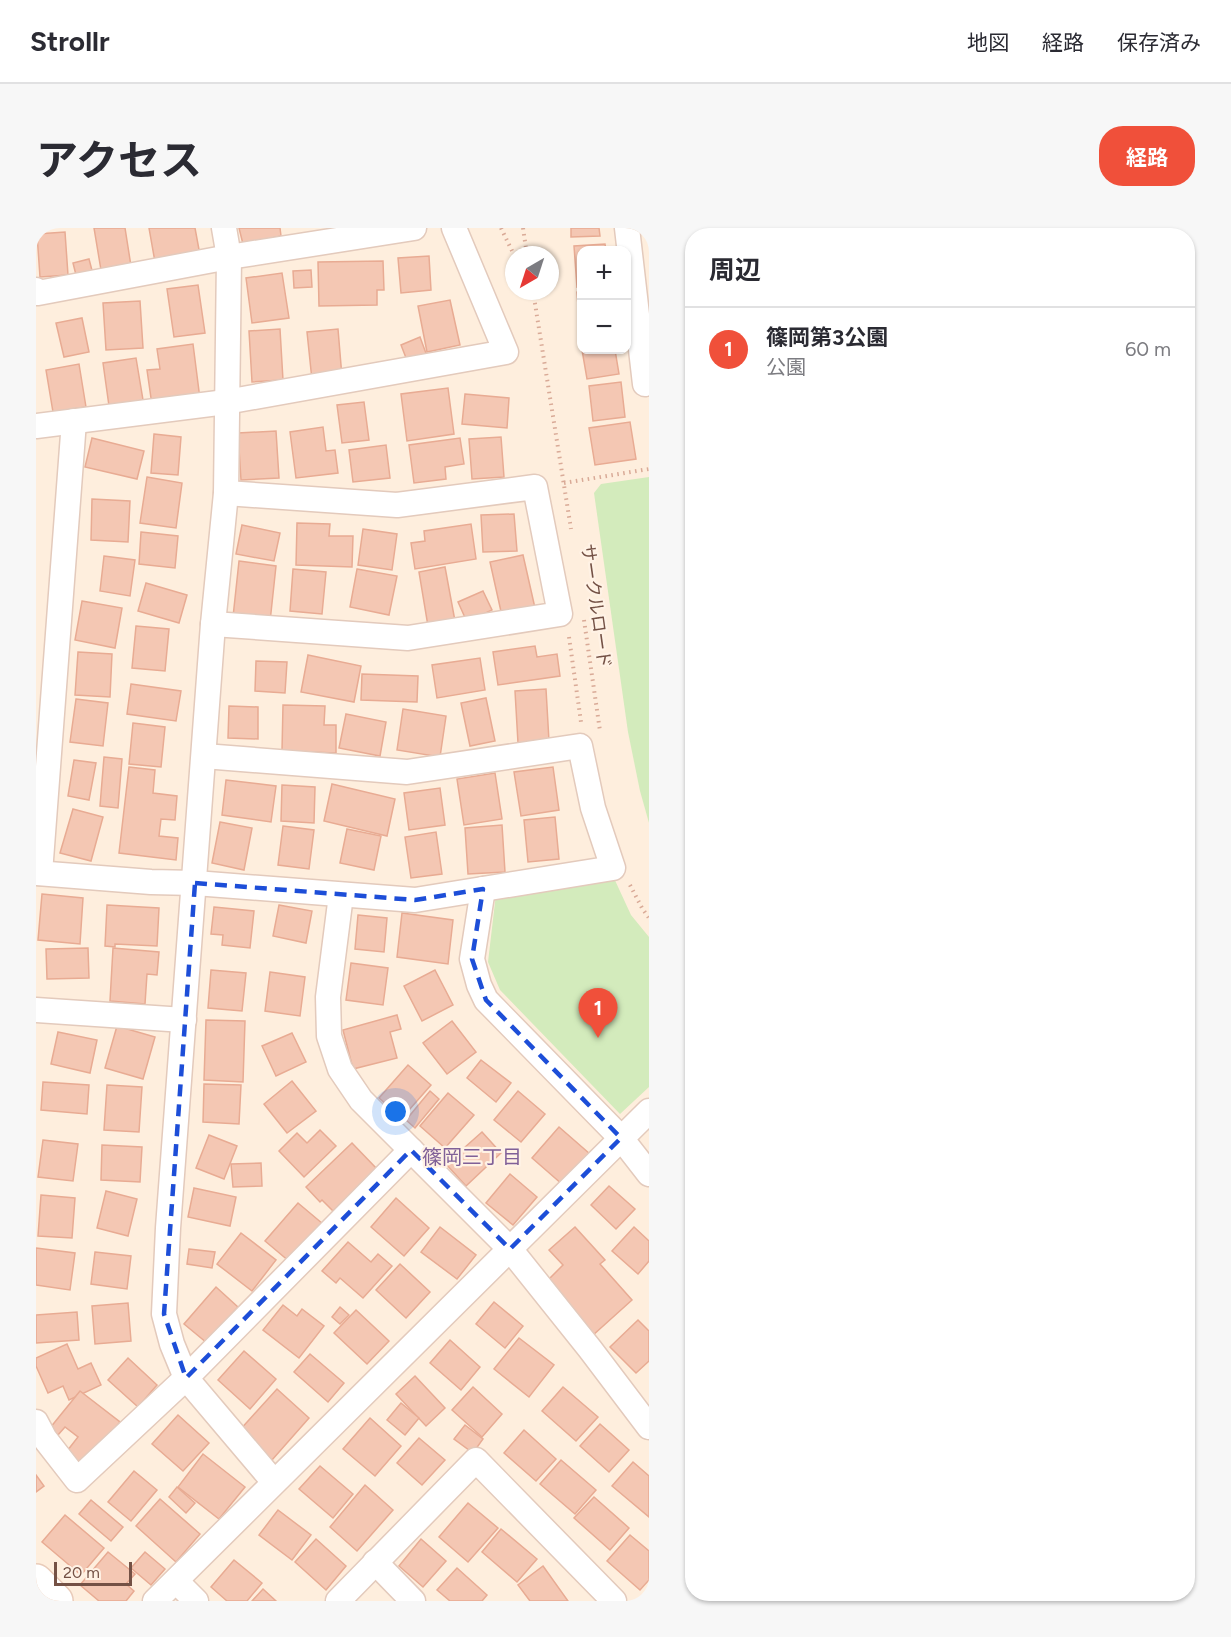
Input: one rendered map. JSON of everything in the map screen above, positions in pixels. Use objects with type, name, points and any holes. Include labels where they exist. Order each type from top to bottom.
[{"type":"street","points":[[224,228],[229,257],[226,492],[213,624],[168,1228],[164,1314],[172,1344],[186,1378],[274,1482]]},
{"type":"street","points":[[36,290],[38,293],[229,257],[414,228]]},
{"type":"street","points":[[36,426],[226,402],[506,352],[454,228]]},
{"type":"street","points":[[627,228],[645,384],[649,383]]},
{"type":"street","points":[[74,421],[38,873],[415,900],[613,868],[593,808],[591,744],[407,772],[204,756]]},
{"type":"street","points":[[213,624],[408,638],[571,613],[535,487],[397,505],[226,492]]},
{"type":"street","points":[[483,889],[472,959],[478,985],[486,1000],[621,1138],[649,1174]]},
{"type":"street","points":[[341,895],[328,996],[329,1036],[340,1069],[361,1100],[510,1249],[649,1427]]},
{"type":"street","points":[[36,1010],[184,1020]]},
{"type":"street","points":[[155,1601],[649,1111]]},
{"type":"street","points":[[36,1422],[45,1439],[77,1480],[186,1378],[411,1150]]},
{"type":"street","points":[[338,1601],[477,1460],[614,1601]]},
{"type":"street","points":[[375,1562],[413,1601]]},
{"type":"street","points":[[36,1581],[56,1601]]},
{"type":"street","points":[[176,1581],[196,1601]]},
{"type":"path","points":[[501,228],[510,246]]},
{"type":"path","points":[[523,228],[526,246]]},
{"type":"path","name":"サークルロード","points":[[534,300],[571,531]]},
{"type":"path","points":[[564,483],[649,469]]},
{"type":"path","points":[[571,613],[566,622],[582,732],[591,744]]},
{"type":"path","name":"サークルロード","points":[[571,613],[591,744]]},
{"type":"path","points":[[629,882],[649,918]]},
{"type":"highlighted area","points":[[195,883],[415,900],[483,889],[472,959],[486,1000],[621,1138],[510,1249],[411,1150],[186,1378],[164,1314]]},
{"type":"green space","points":[[649,477],[649,823],[628,732],[594,493],[601,484]]},
{"type":"green space","points":[[613,876],[631,915],[649,937],[649,1087],[620,1114],[500,990],[488,962],[496,894]]},
{"type":"building","points":[[94,228],[125,228],[131,266],[101,270]]},
{"type":"building","points":[[149,228],[195,228],[200,255],[155,262]]},
{"type":"building","points":[[239,228],[280,228],[281,236],[243,244]]},
{"type":"building","points":[[571,228],[599,228],[600,236],[571,237]]},
{"type":"building","points":[[65,232],[68,275],[40,277],[37,234]]},
{"type":"building","points":[[605,244],[605,246],[577,246],[577,287],[574,246]]},
{"type":"building","points":[[429,256],[431,290],[401,293],[398,258]]},
{"type":"building","points":[[89,259],[94,278],[78,283],[73,263]]},
{"type":"building","points":[[383,261],[384,290],[377,290],[377,305],[319,306],[318,262]]},
{"type":"building","points":[[311,270],[312,287],[294,288],[293,271]]},
{"type":"building","points":[[282,273],[289,318],[252,323],[246,278]]},
{"type":"building","points":[[198,285],[205,333],[174,337],[167,289]]},
{"type":"building","points":[[450,300],[460,345],[427,352],[418,306]]},
{"type":"building","points":[[140,301],[143,348],[106,350],[103,303]]},
{"type":"building","points":[[82,318],[89,352],[64,357],[56,323]]},
{"type":"building","points":[[280,329],[283,380],[252,382],[249,331]]},
{"type":"building","points":[[338,329],[342,377],[312,380],[307,332]]},
{"type":"building","points":[[420,337],[427,356],[408,363],[401,345]]},
{"type":"building","points":[[193,344],[200,399],[152,405],[147,370],[160,369],[157,349]]},
{"type":"building","points":[[583,354],[616,354],[619,374],[587,379]]},
{"type":"building","points":[[136,358],[143,400],[109,406],[103,363]]},
{"type":"building","points":[[79,364],[86,407],[53,412],[46,370]]},
{"type":"building","points":[[621,382],[625,417],[593,421],[589,386]]},
{"type":"building","points":[[448,388],[454,434],[407,441],[401,394]]},
{"type":"building","points":[[465,394],[509,398],[507,428],[462,424]]},
{"type":"building","points":[[364,402],[369,440],[342,443],[337,405]]},
{"type":"building","points":[[630,422],[636,459],[595,465],[589,428]]},
{"type":"building","points":[[323,427],[326,451],[335,450],[338,473],[296,478],[290,432]]},
{"type":"building","points":[[276,431],[279,478],[241,480],[238,433]]},
{"type":"building","points":[[154,434],[181,437],[178,475],[151,473]]},
{"type":"building","points":[[501,437],[504,477],[472,479],[469,439]]},
{"type":"building","points":[[92,438],[144,451],[137,479],[85,467]]},
{"type":"building","points":[[460,438],[464,464],[445,467],[446,479],[414,483],[409,445]]},
{"type":"building","points":[[386,445],[390,478],[353,482],[349,450]]},
{"type":"building","points":[[147,477],[182,483],[176,528],[140,523]]},
{"type":"building","points":[[92,499],[130,501],[128,542],[91,540]]},
{"type":"building","points":[[514,514],[517,551],[483,552],[481,515]]},
{"type":"building","points":[[297,523],[330,524],[329,536],[353,536],[352,567],[296,565]]},
{"type":"building","points":[[471,524],[476,559],[415,569],[411,543],[425,541],[424,531]]},
{"type":"building","points":[[242,525],[280,533],[274,561],[236,554]]},
{"type":"building","points":[[363,529],[397,534],[392,570],[358,565]]},
{"type":"building","points":[[141,532],[178,536],[175,568],[139,564]]},
{"type":"building","points":[[523,555],[535,608],[502,616],[490,562]]},
{"type":"building","points":[[104,556],[135,560],[130,596],[100,591]]},
{"type":"building","points":[[239,561],[276,566],[270,622],[233,617]]},
{"type":"building","points":[[445,567],[455,621],[428,626],[419,572]]},
{"type":"building","points":[[293,569],[326,572],[322,614],[290,611]]},
{"type":"building","points":[[357,569],[397,576],[389,615],[350,607]]},
{"type":"building","points":[[146,583],[187,595],[179,623],[138,611]]},
{"type":"building","points":[[483,591],[492,610],[467,622],[458,602]]},
{"type":"building","points":[[82,601],[122,608],[115,648],[75,640]]},
{"type":"building","points":[[136,626],[169,629],[165,671],[132,668]]},
{"type":"building","points":[[535,646],[537,657],[557,654],[560,676],[498,685],[493,652]]},
{"type":"building","points":[[78,652],[112,654],[110,697],[75,695]]},
{"type":"building","points":[[308,655],[361,666],[354,702],[301,692]]},
{"type":"building","points":[[480,658],[485,690],[437,698],[432,665]]},
{"type":"building","points":[[256,661],[287,662],[285,693],[255,691]]},
{"type":"building","points":[[362,674],[418,676],[417,702],[361,700]]},
{"type":"building","points":[[131,684],[181,691],[176,721],[127,714]]},
{"type":"building","points":[[546,689],[549,741],[518,743],[515,691]]},
{"type":"building","points":[[486,698],[495,741],[470,746],[461,703]]},
{"type":"building","points":[[76,699],[108,703],[103,746],[70,742]]},
{"type":"building","points":[[283,705],[325,706],[324,725],[336,725],[336,753],[282,751]]},
{"type":"building","points":[[229,706],[258,707],[258,739],[228,738]]},
{"type":"building","points":[[403,709],[446,716],[440,757],[397,750]]},
{"type":"building","points":[[346,714],[386,722],[380,756],[339,748]]},
{"type":"building","points":[[133,723],[165,727],[161,767],[129,764]]},
{"type":"building","points":[[104,757],[122,759],[118,808],[100,806]]},
{"type":"building","points":[[74,760],[96,763],[89,800],[68,796]]},
{"type":"building","points":[[129,767],[155,770],[153,793],[177,796],[175,820],[161,819],[159,836],[178,838],[176,860],[119,853]]},
{"type":"building","points":[[553,767],[559,810],[521,816],[514,772]]},
{"type":"building","points":[[495,773],[502,819],[464,825],[457,779]]},
{"type":"building","points":[[226,780],[276,786],[271,822],[222,815]]},
{"type":"building","points":[[332,784],[395,799],[387,836],[324,821]]},
{"type":"building","points":[[282,785],[315,787],[314,823],[281,821]]},
{"type":"building","points":[[440,788],[445,825],[409,830],[404,793]]},
{"type":"building","points":[[73,809],[103,817],[91,861],[60,853]]},
{"type":"building","points":[[555,817],[559,859],[528,862],[524,820]]},
{"type":"building","points":[[220,822],[252,828],[244,870],[212,863]]},
{"type":"building","points":[[502,825],[505,872],[468,874],[465,828]]},
{"type":"building","points":[[283,826],[314,830],[309,869],[278,865]]},
{"type":"building","points":[[347,829],[381,836],[374,870],[340,863]]},
{"type":"building","points":[[436,832],[442,874],[411,878],[405,837]]},
{"type":"building","points":[[42,894],[83,898],[80,944],[38,940]]},
{"type":"building","points":[[107,905],[159,908],[157,946],[115,944],[115,947],[105,946]]},
{"type":"building","points":[[279,905],[312,911],[306,943],[273,936]]},
{"type":"building","points":[[214,907],[254,911],[250,948],[222,945],[223,935],[211,934]]},
{"type":"building","points":[[402,913],[453,920],[448,964],[397,957]]},
{"type":"building","points":[[358,915],[387,918],[384,952],[355,949]]},
{"type":"building","points":[[88,948],[89,978],[47,979],[46,949]]},
{"type":"building","points":[[113,948],[159,952],[157,975],[147,974],[145,1004],[110,1001]]},
{"type":"building","points":[[351,963],[388,968],[383,1005],[346,1000]]},
{"type":"building","points":[[211,970],[246,973],[242,1011],[208,1008]]},
{"type":"building","points":[[435,970],[453,1005],[422,1021],[404,986]]},
{"type":"building","points":[[270,972],[305,977],[300,1016],[265,1011]]},
{"type":"building","points":[[397,1015],[401,1029],[390,1032],[397,1058],[353,1069],[343,1030]]},
{"type":"building","points":[[206,1020],[245,1021],[243,1082],[204,1080]]},
{"type":"building","points":[[452,1021],[476,1052],[447,1074],[423,1043]]},
{"type":"building","points":[[117,1026],[155,1037],[143,1079],[105,1068]]},
{"type":"building","points":[[58,1032],[97,1040],[90,1073],[51,1064]]},
{"type":"building","points":[[292,1033],[306,1062],[276,1076],[262,1046]]},
{"type":"building","points":[[481,1060],[511,1083],[496,1102],[467,1078]]},
{"type":"building","points":[[408,1065],[431,1085],[402,1118],[379,1098]]},
{"type":"building","points":[[292,1081],[316,1111],[287,1133],[264,1104]]},
{"type":"building","points":[[43,1082],[89,1085],[87,1114],[41,1110]]},
{"type":"building","points":[[204,1084],[241,1085],[239,1124],[203,1122]]},
{"type":"building","points":[[107,1085],[142,1087],[139,1132],[104,1130]]},
{"type":"building","points":[[430,1091],[439,1099],[415,1128],[406,1120]]},
{"type":"building","points":[[518,1091],[545,1114],[521,1142],[494,1120]]},
{"type":"building","points":[[448,1093],[474,1115],[445,1148],[420,1126]]},
{"type":"building","points":[[559,1127],[590,1154],[563,1185],[532,1158]]},
{"type":"building","points":[[320,1130],[336,1146],[304,1177],[279,1151],[297,1133],[307,1143]]},
{"type":"building","points":[[482,1132],[501,1153],[466,1186],[446,1164]]},
{"type":"building","points":[[209,1135],[237,1146],[224,1179],[196,1168]]},
{"type":"building","points":[[43,1140],[78,1144],[73,1181],[38,1177]]},
{"type":"building","points":[[352,1143],[377,1169],[333,1211],[322,1200],[320,1202],[306,1187]]},
{"type":"building","points":[[102,1145],[142,1147],[140,1182],[101,1180]]},
{"type":"building","points":[[261,1163],[262,1186],[233,1187],[231,1164]]},
{"type":"building","points":[[510,1174],[537,1197],[513,1225],[486,1203]]},
{"type":"building","points":[[609,1186],[635,1209],[616,1229],[591,1205]]},
{"type":"building","points":[[194,1188],[236,1197],[230,1226],[188,1217]]},
{"type":"building","points":[[106,1191],[137,1199],[128,1236],[97,1228]]},
{"type":"building","points":[[41,1195],[75,1198],[72,1238],[38,1236]]},
{"type":"building","points":[[396,1198],[429,1228],[404,1256],[371,1227]]},
{"type":"building","points":[[298,1203],[323,1224],[290,1262],[265,1241]]},
{"type":"building","points":[[440,1227],[476,1255],[457,1279],[421,1252]]},
{"type":"building","points":[[575,1227],[605,1260],[600,1264],[632,1300],[592,1336],[544,1284],[563,1265],[549,1250]]},
{"type":"building","points":[[634,1227],[649,1241],[649,1261],[638,1274],[612,1251]]},
{"type":"building","points":[[241,1233],[276,1260],[252,1291],[217,1264]]},
{"type":"building","points":[[348,1242],[371,1262],[378,1254],[392,1266],[363,1298],[340,1278],[336,1283],[322,1271]]},
{"type":"building","points":[[36,1248],[75,1253],[70,1290],[36,1285]]},
{"type":"building","points":[[189,1249],[215,1252],[212,1268],[187,1264]]},
{"type":"building","points":[[95,1252],[131,1256],[127,1289],[91,1284]]},
{"type":"building","points":[[400,1264],[430,1292],[406,1318],[376,1290]]},
{"type":"building","points":[[216,1287],[238,1307],[207,1343],[184,1324]]},
{"type":"building","points":[[494,1302],[523,1326],[505,1348],[476,1324]]},
{"type":"building","points":[[128,1303],[131,1341],[95,1344],[92,1306]]},
{"type":"building","points":[[283,1305],[297,1316],[302,1309],[324,1326],[299,1358],[263,1330]]},
{"type":"building","points":[[340,1307],[349,1315],[340,1324],[332,1317]]},
{"type":"building","points":[[356,1310],[389,1341],[367,1364],[334,1333]]},
{"type":"building","points":[[77,1312],[79,1340],[36,1343],[36,1315]]},
{"type":"building","points":[[638,1320],[649,1331],[649,1361],[636,1373],[610,1347]]},
{"type":"building","points":[[519,1338],[554,1365],[529,1397],[494,1369]]},
{"type":"building","points":[[450,1340],[480,1367],[461,1390],[430,1363]]},
{"type":"building","points":[[67,1344],[78,1369],[91,1363],[101,1385],[69,1400],[63,1386],[48,1393],[36,1366],[36,1358]]},
{"type":"building","points":[[244,1351],[276,1379],[250,1409],[218,1380]]},
{"type":"building","points":[[310,1354],[344,1383],[328,1402],[294,1372]]},
{"type":"building","points":[[128,1358],[157,1385],[138,1407],[108,1380]]},
{"type":"building","points":[[415,1376],[445,1408],[426,1426],[396,1394]]},
{"type":"building","points":[[473,1387],[502,1414],[482,1437],[452,1410]]},
{"type":"building","points":[[563,1387],[598,1417],[576,1441],[542,1411]]},
{"type":"building","points":[[277,1389],[309,1418],[272,1460],[239,1431]]},
{"type":"building","points":[[80,1391],[120,1422],[82,1470],[64,1455],[78,1437],[65,1427],[58,1435],[50,1428]]},
{"type":"building","points":[[401,1403],[419,1418],[405,1435],[387,1420]]},
{"type":"building","points":[[178,1415],[209,1443],[183,1471],[152,1444]]},
{"type":"building","points":[[370,1418],[401,1446],[375,1476],[343,1449]]},
{"type":"building","points":[[600,1424],[629,1450],[609,1472],[580,1446]]},
{"type":"building","points":[[465,1425],[483,1439],[473,1453],[454,1439]]},
{"type":"building","points":[[524,1430],[556,1459],[536,1481],[504,1453]]},
{"type":"building","points":[[419,1438],[445,1460],[422,1485],[397,1463]]},
{"type":"building","points":[[203,1454],[245,1487],[219,1519],[178,1487]]},
{"type":"building","points":[[561,1460],[596,1490],[575,1514],[540,1484]]},
{"type":"building","points":[[633,1462],[649,1476],[649,1517],[612,1486]]},
{"type":"building","points":[[320,1466],[353,1494],[333,1518],[299,1489]]},
{"type":"building","points":[[134,1471],[157,1490],[131,1521],[108,1502]]},
{"type":"building","points":[[36,1475],[44,1486],[36,1492]]},
{"type":"building","points":[[365,1485],[393,1510],[357,1551],[330,1527]]},
{"type":"building","points":[[177,1487],[195,1503],[186,1513],[169,1497]]},
{"type":"building","points":[[594,1497],[629,1528],[610,1550],[574,1518]]},
{"type":"building","points":[[160,1499],[200,1534],[176,1562],[136,1526]]},
{"type":"building","points":[[91,1500],[123,1527],[111,1541],[79,1514]]},
{"type":"building","points":[[468,1503],[498,1528],[468,1562],[439,1537]]},
{"type":"building","points":[[278,1510],[311,1535],[292,1560],[259,1535]]},
{"type":"building","points":[[65,1515],[104,1548],[81,1575],[42,1542]]},
{"type":"building","points":[[501,1529],[537,1559],[517,1582],[482,1552]]},
{"type":"building","points":[[630,1535],[649,1551],[649,1580],[640,1590],[607,1561]]},
{"type":"building","points":[[316,1539],[346,1566],[326,1590],[295,1562]]},
{"type":"building","points":[[421,1539],[446,1561],[423,1587],[399,1566]]},
{"type":"building","points":[[108,1552],[135,1574],[126,1584],[134,1591],[126,1601],[99,1601],[80,1585]]},
{"type":"building","points":[[145,1552],[165,1569],[151,1585],[131,1568]]},
{"type":"building","points":[[234,1560],[262,1583],[247,1601],[227,1601],[211,1587]]},
{"type":"building","points":[[543,1566],[568,1601],[530,1601],[518,1585]]},
{"type":"building","points":[[457,1568],[487,1595],[482,1601],[450,1601],[437,1590]]},
{"type":"building","points":[[263,1589],[276,1601],[252,1601]]},
{"type":"place","name":"篠岡第3公園","points":[[598,1038]]},
{"type":"district","name":"篠岡三丁目","points":[[472,1157]]}]
